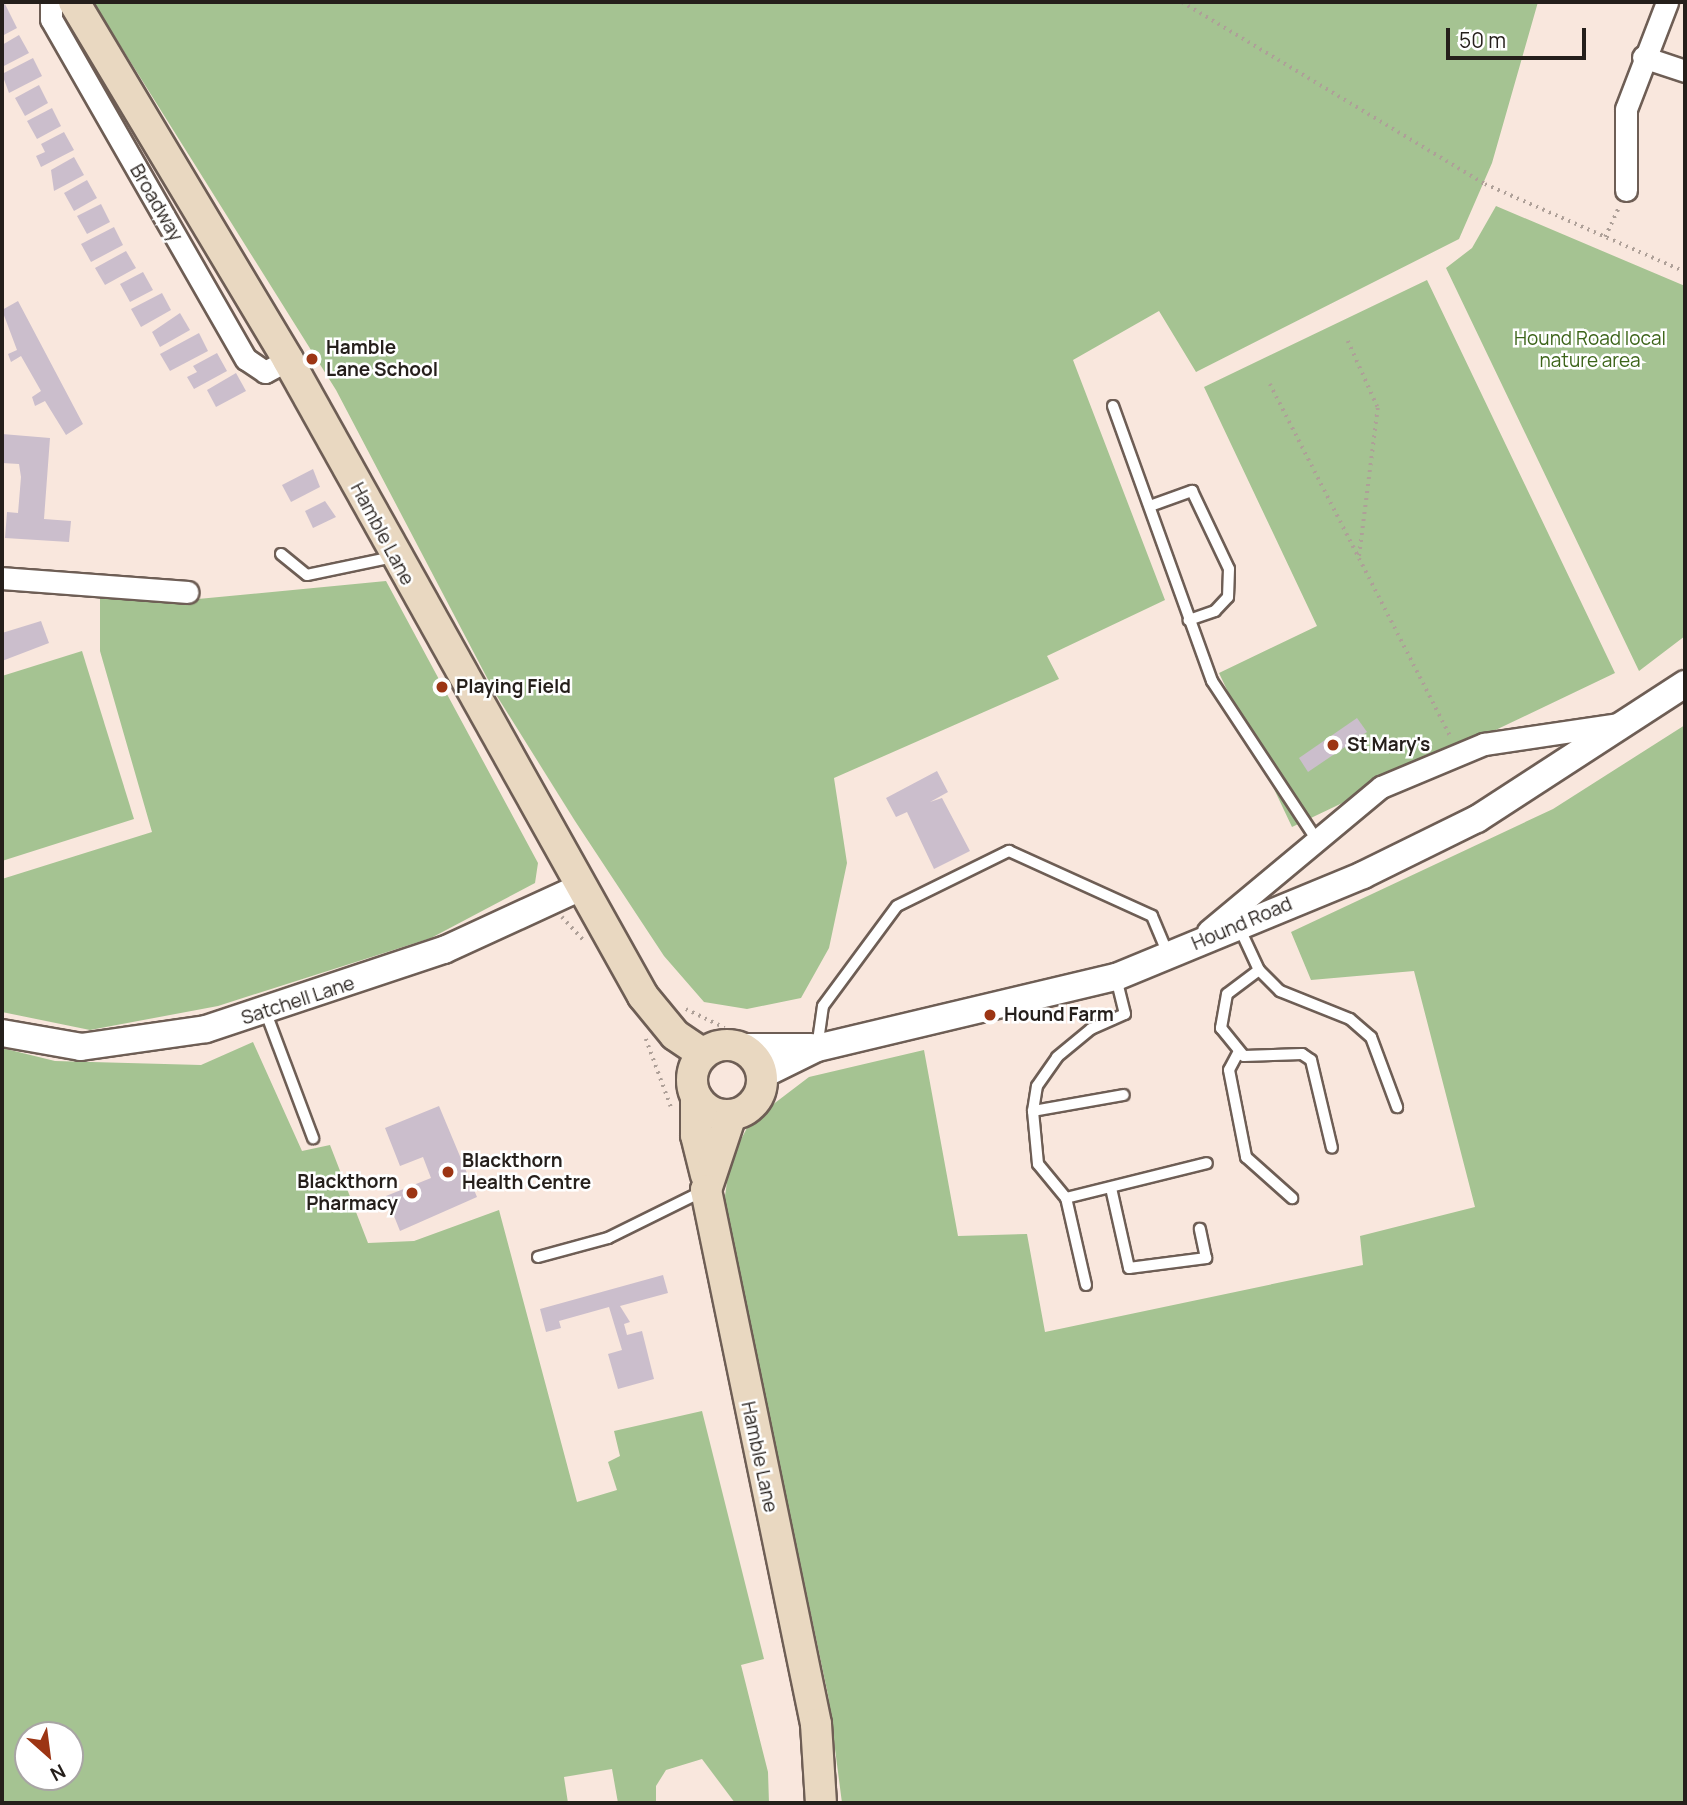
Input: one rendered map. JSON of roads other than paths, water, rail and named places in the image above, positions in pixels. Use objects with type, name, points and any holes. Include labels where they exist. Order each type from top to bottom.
[{"type":"main road","name":"Hamble Lane","points":[[75,2],[288,360],[393,557],[579,888],[643,996],[675,1035],[703,1054]]},
{"type":"main road","points":[[706,1183],[738,1117],[754,1103],[765,1084],[757,1062],[738,1047],[703,1054],[692,1079],[696,1097],[714,1113],[738,1117]]},
{"type":"main road","name":"Hamble Lane","points":[[696,1097],[696,1135],[816,1724],[821,1803]]},
{"type":"street","name":"Broadway","points":[[51,2],[51,19],[246,359],[265,372],[288,360]]},
{"type":"street","points":[[1626,190],[1626,109],[1643,57],[1667,2]]},
{"type":"street","points":[[1643,57],[1685,71]]},
{"type":"street","points":[[2,578],[187,592]]},
{"type":"street","name":"Hound Road","points":[[765,1084],[817,1048],[1116,977],[1238,925],[1478,819],[1633,722],[1685,684]]},
{"type":"street","points":[[1175,951],[1318,842],[1381,787],[1458,752],[1633,722]]},
{"type":"street","name":"Satchell Lane","points":[[2,1032],[81,1047],[143,1041],[266,1013],[444,950],[579,888]]},
{"type":"street","points":[[738,1047],[817,1048]]},
{"type":"lane","points":[[1113,406],[1212,681],[1318,842]]},
{"type":"lane","points":[[1150,506],[1192,491],[1229,569],[1228,597],[1215,611],[1189,620]]},
{"type":"lane","points":[[281,554],[307,575],[393,557]]},
{"type":"lane","points":[[817,1048],[822,1006],[897,906],[1009,851],[1152,916],[1175,951]]},
{"type":"lane","points":[[1238,925],[1259,970],[1295,1001],[1327,1008],[1371,1037],[1397,1107]]},
{"type":"lane","points":[[1238,1053],[1221,1028],[1222,1008],[1237,980],[1259,970]]},
{"type":"lane","points":[[1086,1285],[1066,1198],[1038,1164],[1033,1111],[1037,1086],[1056,1057],[1091,1029],[1125,1014],[1116,977]]},
{"type":"lane","points":[[266,1013],[313,1138]]},
{"type":"lane","points":[[1238,1053],[1302,1054],[1311,1060],[1332,1148]]},
{"type":"lane","points":[[1238,1053],[1229,1070],[1246,1157],[1292,1198]]},
{"type":"lane","points":[[1033,1111],[1124,1095]]},
{"type":"lane","points":[[1066,1198],[1207,1163]]},
{"type":"lane","points":[[538,1257],[608,1238],[706,1183]]},
{"type":"lane","points":[[1111,1188],[1129,1268],[1206,1258],[1200,1229]]},
{"type":"place","name":"Hamble Lane School","points":[[312,359]]},
{"type":"place","name":"Playing Field","points":[[442,687]]},
{"type":"place","name":"St Mary's","points":[[1333,745]]},
{"type":"place","name":"Hound Farm","points":[[990,1015]]},
{"type":"place","name":"Blackthorn Health Centre","points":[[448,1172]]},
{"type":"place","name":"Blackthorn Pharmacy","points":[[412,1193]]},
{"type":"park label","name":"Hound Road local nature area","points":[[1590,350]]}]
